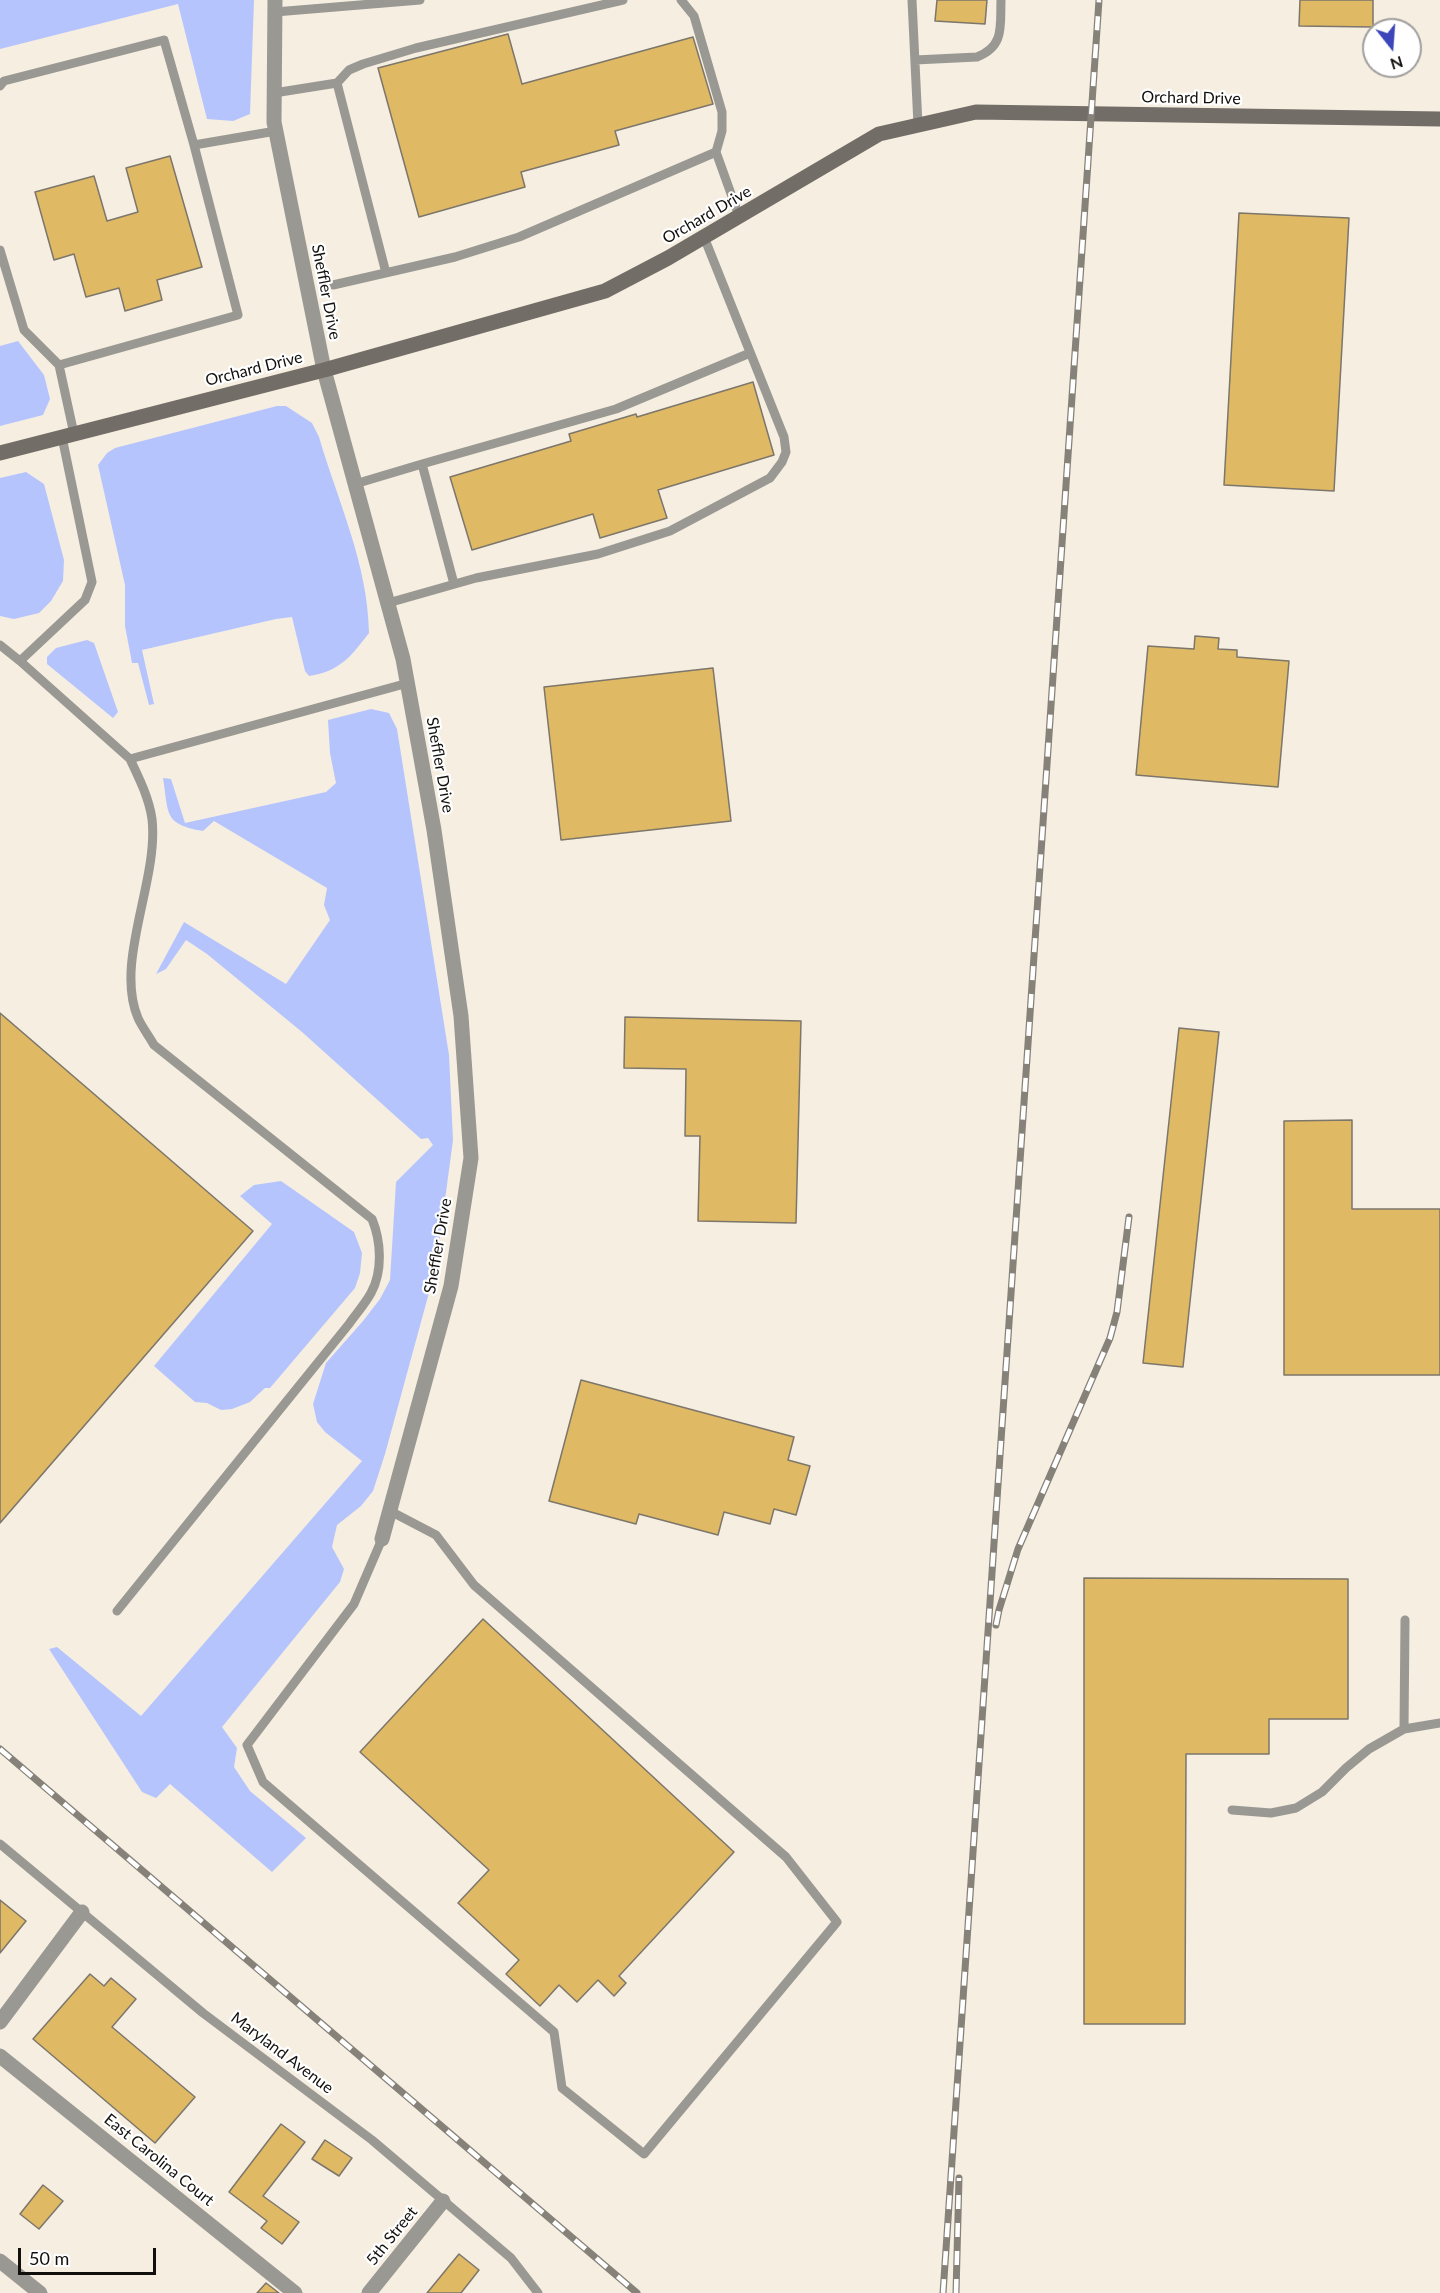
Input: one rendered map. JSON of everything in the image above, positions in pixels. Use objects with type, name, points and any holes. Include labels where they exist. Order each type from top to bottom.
[{"type":"street","name":"Sheffler Drive","points":[[275,6],[276,131],[324,370],[408,683],[434,830],[461,1016],[471,1158],[451,1286],[382,1539]]},
{"type":"street","name":"Orchard Drive","points":[[0,453],[324,370],[605,291],[704,237],[879,134],[976,112],[1440,119]]},
{"type":"street","points":[[0,2022],[82,1912]]},
{"type":"street","name":"East Carolina Court","points":[[0,2056],[295,2293]]},
{"type":"street","name":"5th Street","points":[[369,2293],[443,2201]]},
{"type":"street","points":[[0,2261],[40,2293]]},
{"type":"lane","points":[[275,6],[420,0]]},
{"type":"lane","points":[[274,93],[337,83],[349,70],[416,48],[623,0]]},
{"type":"lane","points":[[681,0],[694,16],[722,112],[723,131],[716,153],[739,216]]},
{"type":"lane","points":[[912,0],[918,125]]},
{"type":"lane","points":[[915,60],[977,57],[986,53],[998,41],[1001,0]]},
{"type":"lane","points":[[0,86],[3,81],[164,40],[194,145],[237,315],[59,365]]},
{"type":"lane","points":[[337,83],[386,273]]},
{"type":"lane","points":[[194,145],[276,131]]},
{"type":"lane","points":[[333,285],[455,257],[519,237],[716,153]]},
{"type":"lane","points":[[388,603],[454,584],[598,554],[670,531],[770,478],[782,462],[786,452],[784,437],[704,237]]},
{"type":"lane","points":[[0,250],[24,330],[59,365],[92,582],[85,600],[20,661]]},
{"type":"lane","points":[[355,484],[616,409],[750,353]]},
{"type":"lane","points":[[422,464],[454,584]]},
{"type":"lane","points":[[0,645],[130,759],[142,786],[152,818],[152,849],[132,966],[133,995],[137,1017],[154,1045],[372,1219],[379,1236],[378,1271],[372,1292],[349,1324],[117,1611]]},
{"type":"lane","points":[[130,759],[408,683]]},
{"type":"lane","points":[[382,1539],[354,1604],[247,1745],[263,1782],[554,2032],[562,2088],[644,2154],[837,1922],[786,1857],[474,1585],[436,1535],[390,1511]]},
{"type":"lane","points":[[1404,1729],[1405,1620]]},
{"type":"lane","points":[[1233,1810],[1271,1813],[1296,1808],[1322,1792],[1369,1749],[1404,1729],[1440,1724]]},
{"type":"lane","name":"Maryland Avenue","points":[[0,1844],[203,2013],[372,2140],[511,2258],[538,2293]]},
{"type":"shaded area","points":[[0,0],[254,0],[250,114],[233,121],[207,119],[178,4],[0,49]]},
{"type":"shaded area","points":[[18,341],[44,375],[50,399],[43,415],[0,426],[0,346]]},
{"type":"shaded area","points":[[277,406],[286,406],[312,423],[319,437],[358,558],[369,633],[344,661],[320,674],[309,676],[305,671],[292,617],[142,650],[154,704],[149,705],[138,663],[132,663],[125,626],[125,585],[98,465],[107,453],[115,448]]},
{"type":"shaded area","points":[[26,472],[44,484],[64,560],[63,581],[51,601],[39,613],[14,619],[0,616],[0,478]]},
{"type":"shaded area","points":[[87,640],[94,643],[118,712],[113,718],[47,664],[47,657],[56,648]]},
{"type":"shaded area","points":[[371,709],[389,713],[397,729],[449,1055],[453,1140],[436,1267],[385,1454],[373,1491],[361,1506],[337,1525],[332,1547],[344,1569],[340,1582],[222,1727],[237,1748],[234,1767],[250,1791],[306,1838],[272,1872],[170,1784],[156,1798],[142,1792],[49,1649],[57,1647],[141,1716],[362,1461],[325,1432],[317,1422],[313,1404],[326,1363],[380,1299],[390,1280],[396,1182],[433,1145],[428,1138],[421,1139],[302,1032],[207,954],[186,940],[166,969],[156,974],[184,922],[286,984],[330,920],[324,905],[327,888],[214,821],[203,831],[174,821],[168,809],[163,778],[171,779],[185,823],[326,792],[336,783],[330,753],[328,720]]},
{"type":"shaded area","points":[[281,1181],[354,1232],[362,1253],[360,1273],[355,1288],[270,1388],[265,1388],[250,1402],[232,1409],[221,1410],[207,1403],[195,1402],[154,1366],[272,1224],[240,1196],[254,1185]]},
{"type":"building","points":[[937,0],[987,0],[985,24],[935,21]]},
{"type":"building","points":[[1300,0],[1373,0],[1373,18],[1362,18],[1362,27],[1299,26]]},
{"type":"building","points":[[508,34],[522,84],[693,37],[713,104],[615,131],[619,145],[521,172],[525,187],[419,217],[378,68]]},
{"type":"building","points":[[170,156],[202,267],[157,280],[162,300],[125,311],[119,288],[86,297],[74,254],[54,260],[35,192],[94,176],[107,221],[138,212],[126,168]]},
{"type":"building","points":[[1239,213],[1349,218],[1334,491],[1224,485]]},
{"type":"building","points":[[753,382],[774,455],[658,490],[667,518],[600,538],[593,514],[472,550],[450,477],[571,441],[569,434],[636,414],[637,417]]},
{"type":"building","points":[[1195,636],[1219,638],[1218,649],[1237,650],[1237,657],[1289,661],[1278,787],[1136,775],[1148,646],[1194,649]]},
{"type":"building","points":[[713,668],[731,821],[561,840],[544,687]]},
{"type":"building","points":[[0,1013],[253,1231],[0,1523]]},
{"type":"building","points":[[625,1017],[801,1021],[796,1223],[698,1221],[700,1136],[685,1136],[686,1069],[624,1068]]},
{"type":"building","points":[[1179,1028],[1219,1032],[1183,1367],[1143,1363]]},
{"type":"building","points":[[1352,1120],[1352,1209],[1440,1209],[1440,1375],[1284,1375],[1284,1121]]},
{"type":"building","points":[[581,1380],[794,1437],[788,1460],[810,1466],[796,1515],[774,1509],[770,1524],[724,1512],[718,1535],[639,1514],[636,1524],[549,1501]]},
{"type":"building","points":[[1084,1578],[1348,1579],[1348,1719],[1269,1719],[1269,1754],[1186,1754],[1185,2024],[1084,2024]]},
{"type":"building","points":[[483,1619],[734,1852],[619,1976],[626,1983],[614,1996],[598,1980],[577,2002],[559,1985],[540,2006],[506,1974],[519,1960],[458,1903],[489,1870],[360,1752]]},
{"type":"building","points":[[0,1900],[26,1921],[0,1953]]},
{"type":"building","points":[[90,1974],[104,1986],[111,1978],[136,1999],[112,2027],[195,2097],[155,2143],[33,2039]]},
{"type":"building","points":[[281,2124],[305,2142],[263,2196],[299,2222],[282,2244],[261,2228],[267,2221],[229,2192]]},
{"type":"building","points":[[325,2140],[352,2158],[339,2176],[312,2159]]},
{"type":"building","points":[[43,2185],[63,2201],[39,2229],[20,2214]]},
{"type":"building","points":[[459,2254],[479,2270],[461,2293],[427,2293]]},
{"type":"building","points":[[266,2283],[279,2293],[257,2293]]},
{"type":"railway","points":[[943,2293],[1099,0]]},
{"type":"railway","points":[[996,1625],[1018,1549],[1110,1338],[1117,1312],[1129,1217]]},
{"type":"railway","points":[[0,1749],[637,2293]]},
{"type":"railway","points":[[956,2293],[959,2178]]}]
